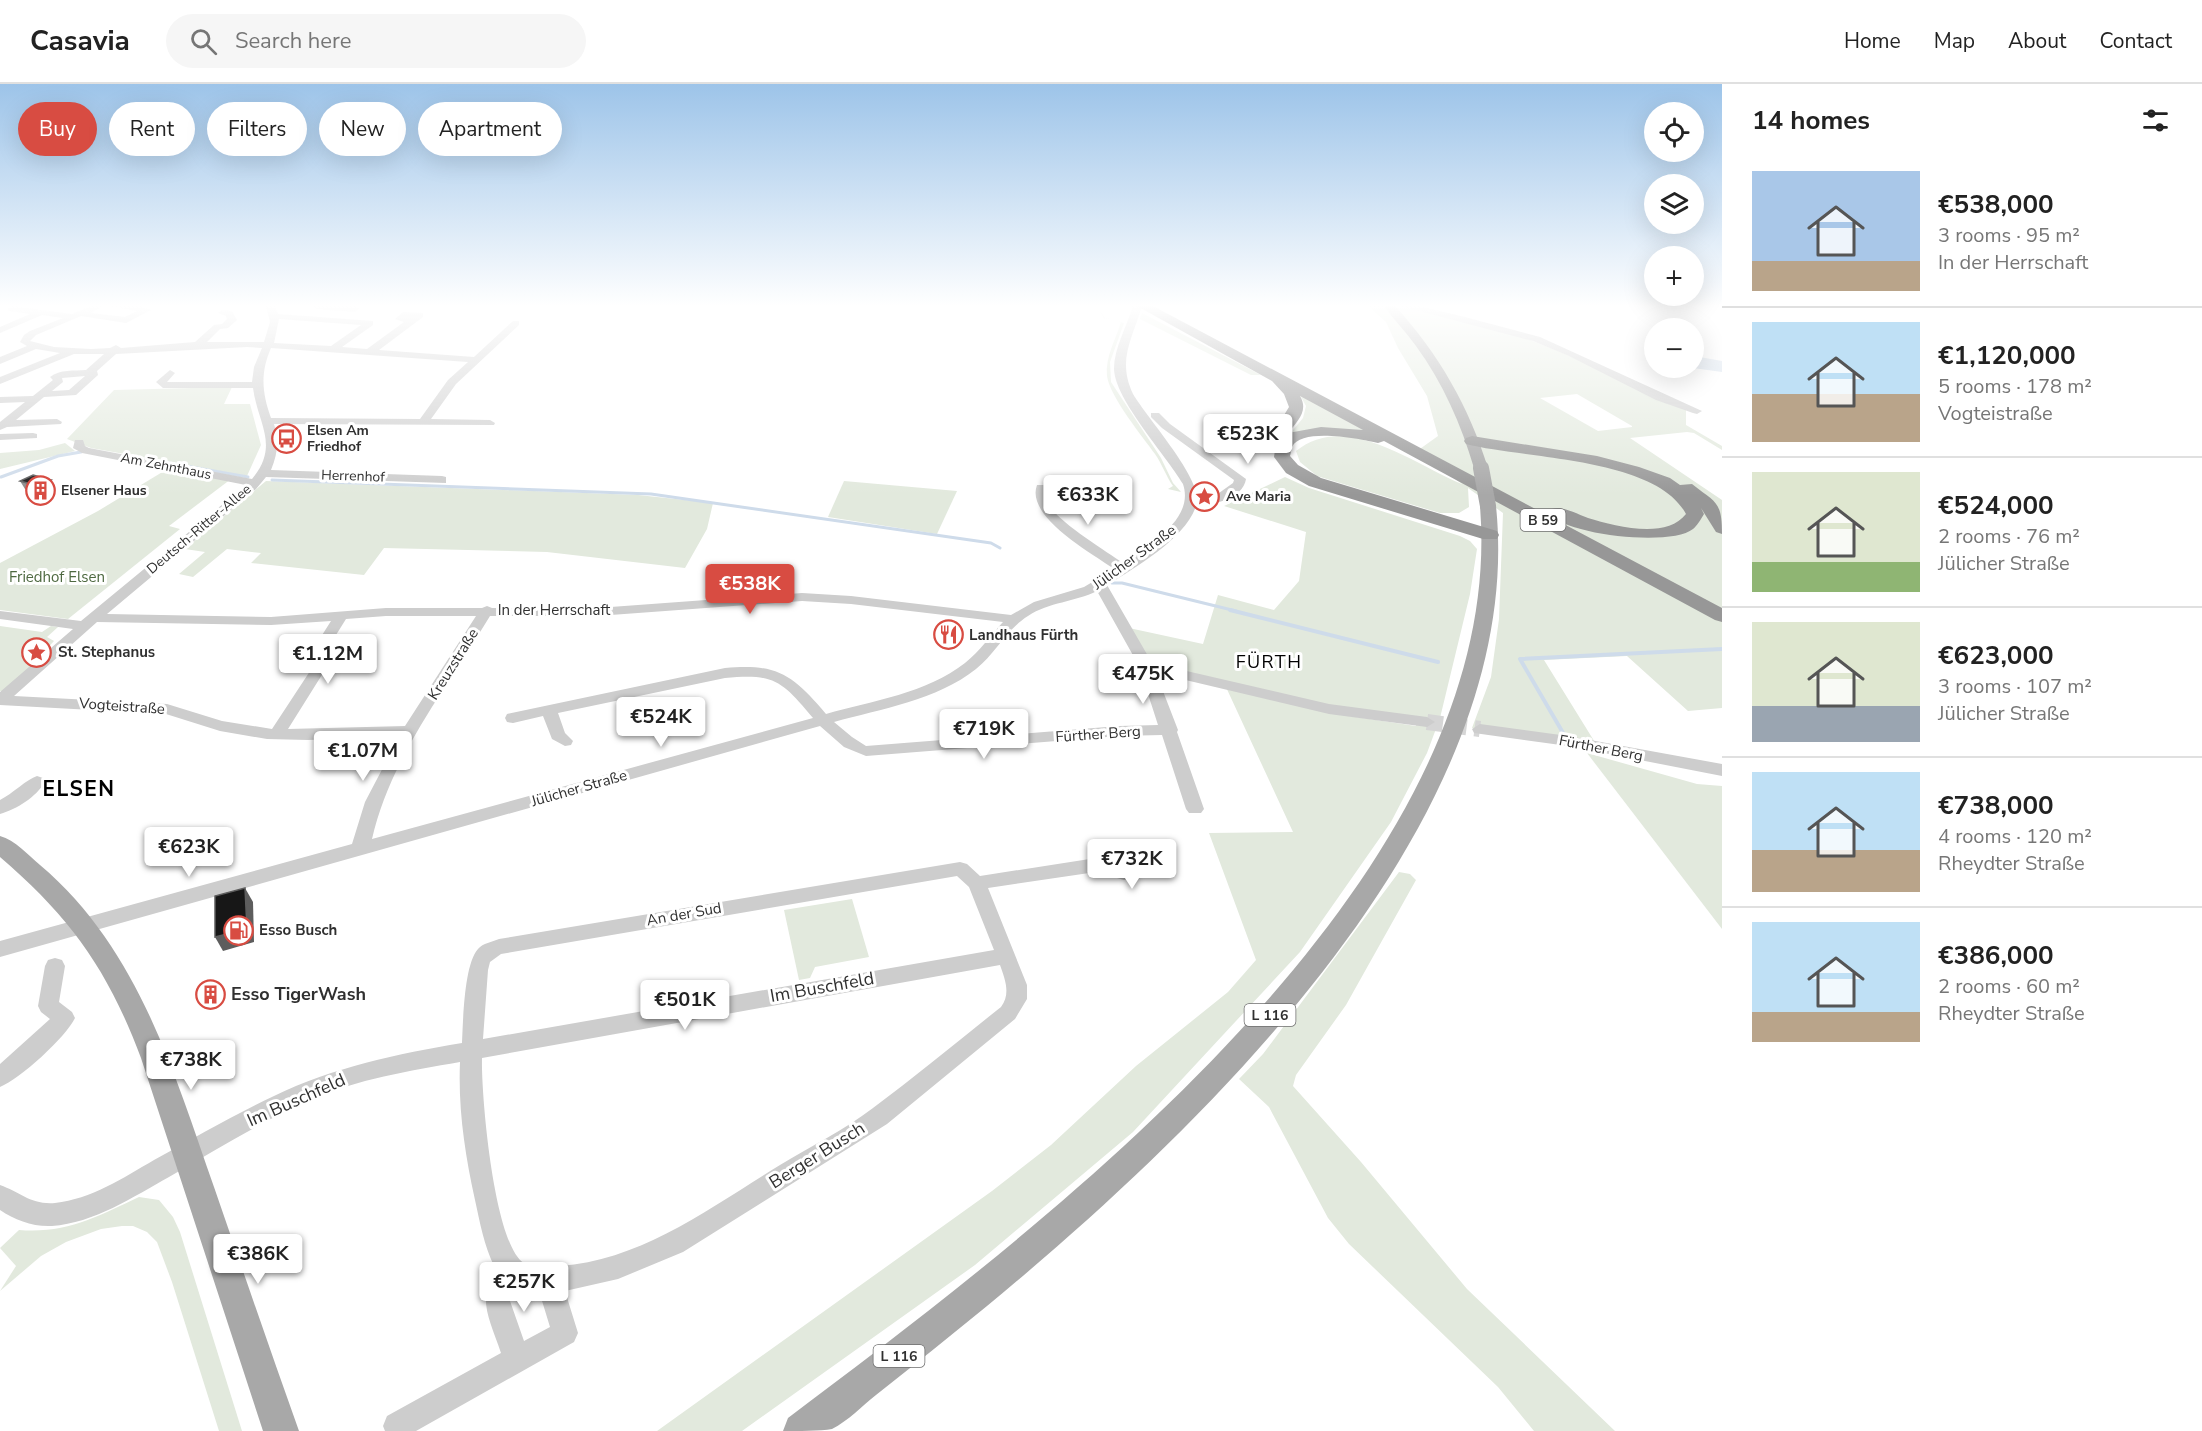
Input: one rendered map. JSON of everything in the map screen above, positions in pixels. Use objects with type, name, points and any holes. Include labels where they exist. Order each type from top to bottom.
[{"type":"highway","name":"B 59","points":[[1260,369],[1722,616]]},
{"type":"highway","name":"B 59","points":[[1276,369],[1722,605]]},
{"type":"highway","points":[[1271,374],[1293,394],[1297,404],[1294,417],[1272,448],[1275,462],[1287,473],[1309,484],[1491,538]]},
{"type":"highway","points":[[1417,451],[1370,436],[1329,431],[1295,437],[1284,445],[1282,454],[1288,466],[1310,479],[1491,538]]},
{"type":"highway","points":[[1472,439],[1604,462],[1643,473],[1680,492],[1694,507],[1694,517],[1686,526],[1669,532],[1620,532],[1570,519],[1495,484]]},
{"type":"highway","points":[[1472,439],[1602,458],[1644,468],[1672,480],[1699,497],[1714,513],[1722,528]]},
{"type":"highway","points":[[1480,464],[1491,451],[1514,447]]},
{"type":"highway","points":[[1433,519],[1467,518],[1488,506]]},
{"type":"main road","name":"L 116","points":[[801,1431],[954,1314],[1063,1222],[1198,1095],[1303,976],[1349,916],[1415,813],[1439,764],[1463,700],[1476,653],[1486,600],[1491,538],[1480,464],[1456,402],[1437,369]]},
{"type":"main road","points":[[0,844],[56,893],[85,926],[114,968],[140,1017],[281,1431]]},
{"type":"street","points":[[0,381],[30,369]]},
{"type":"street","points":[[89,373],[94,369]]},
{"type":"street","name":"Deutsch-Ritter-Allee","points":[[0,700],[88,622],[259,478],[271,459],[274,445],[257,385],[259,369]]},
{"type":"street","points":[[424,421],[444,392],[467,369]]},
{"type":"street","points":[[1120,369],[1121,379],[1131,398],[1187,480],[1191,489],[1190,502],[1215,501],[1239,485],[1240,479],[1166,426],[1155,415]]},
{"type":"street","points":[[1601,369],[1649,393],[1697,411]]},
{"type":"street","points":[[0,400],[39,397],[72,393],[94,373],[63,374],[55,377],[59,380],[39,397],[19,412],[1,431]]},
{"type":"street","points":[[170,373],[161,382],[163,385],[257,385]]},
{"type":"street","points":[[0,412],[19,412]]},
{"type":"street","points":[[267,421],[490,423]]},
{"type":"street","points":[[1,431],[57,422]]},
{"type":"street","points":[[1,431],[33,436]]},
{"type":"street","name":"Am Zehnthaus","points":[[79,445],[89,452],[259,478]]},
{"type":"street","name":"Herrenhof","points":[[259,478],[442,480]]},
{"type":"street","points":[[1041,488],[1042,503],[1052,518],[1122,568]]},
{"type":"street","name":"Jülicher Straße","points":[[0,949],[916,694],[950,680],[980,658],[1013,620],[1029,609],[1100,584],[1175,528],[1186,515],[1190,502]]},
{"type":"street","points":[[1100,584],[1146,666],[1170,730],[1195,809]]},
{"type":"street","name":"In der Herrschaft","points":[[88,622],[271,621],[386,612],[605,611],[802,597],[851,600],[1013,620]]},
{"type":"street","name":"Kreuzstraße","points":[[360,849],[376,794],[409,732],[451,670],[487,610]]},
{"type":"street","points":[[0,615],[88,622]]},
{"type":"street","points":[[277,734],[323,662],[324,643],[342,615]]},
{"type":"street","points":[[1146,666],[1329,709],[1427,722]]},
{"type":"street","name":"Fürther Berg","points":[[513,718],[725,673],[751,671],[773,675],[793,684],[823,720],[850,745],[871,751],[1119,731],[1170,730]]},
{"type":"street","name":"Vogteistraße","points":[[0,700],[167,709],[230,728],[277,734],[409,732]]},
{"type":"street","points":[[549,710],[558,735],[565,741]]},
{"type":"street","name":"Fürther Berg","points":[[1480,729],[1568,741],[1722,770]]},
{"type":"street","points":[[0,808],[22,796],[37,782]]},
{"type":"street","points":[[1006,956],[977,883],[1096,865],[1124,873],[1153,867],[1155,864]]},
{"type":"street","name":"An der Sud","points":[[472,1050],[479,964],[483,956],[495,949],[684,914],[960,869],[977,883]]},
{"type":"street","name":"Im Buschfeld","points":[[0,1196],[25,1213],[62,1214],[105,1198],[255,1116],[334,1080],[390,1065],[1006,956]]},
{"type":"street","name":"Berger Busch","points":[[508,1265],[527,1277],[548,1279],[606,1270],[648,1258],[890,1109],[1012,1009],[1018,990],[1006,956]]},
{"type":"street","points":[[0,1077],[9,1062],[65,1018],[48,1006],[55,966]]},
{"type":"street","points":[[472,1050],[471,1102],[475,1143],[490,1217],[501,1253],[508,1265],[499,1284],[497,1301],[517,1360]]},
{"type":"street","points":[[397,1426],[565,1334],[548,1279]]},
{"type":"green space","points":[[1107,369],[1110,369],[1111,382],[1161,458],[1173,483],[1181,492],[1168,489],[1173,486],[1155,454],[1114,395],[1109,385]]},
{"type":"green space","points":[[1239,369],[1249,369],[1261,375],[1251,375]]},
{"type":"green space","points":[[1411,369],[1598,369],[1686,410],[1686,425],[1722,446],[1722,450],[1694,433],[1687,432],[1630,438],[1722,500],[1722,708],[1688,711],[1627,656],[1544,660],[1596,744],[1495,727],[1472,728],[1491,677],[1499,619],[1503,513],[1468,488],[1469,507],[1459,513],[1440,513],[1353,487],[1317,476],[1300,462],[1296,451],[1316,440],[1336,436],[1358,438],[1402,454],[1462,484],[1417,451],[1438,436],[1427,396]],"holes":[[[1577,394],[1632,427],[1598,431],[1540,398]]]},
{"type":"green space","points":[[232,387],[224,404],[250,404],[261,445],[247,476],[91,448],[67,439],[114,390]]},
{"type":"green space","points":[[1300,395],[1375,434],[1289,435],[1303,418],[1306,406]]},
{"type":"green space","points":[[65,443],[75,451],[0,469],[0,453],[39,450]]},
{"type":"green space","name":"Friedhof Elsen","points":[[169,468],[231,479],[169,526],[180,529],[68,619],[0,610],[0,563],[98,511]]},
{"type":"green space","points":[[1285,477],[1309,488],[1460,536],[1470,541],[1477,549],[1470,594],[1440,718],[1427,753],[1391,822],[1300,952],[1133,1132],[975,1265],[742,1431],[657,1431],[992,1191],[1051,1145],[1136,1066],[1228,992],[1256,960],[1209,833],[1293,832],[1225,685],[1329,713],[1416,726],[1417,718],[1345,710],[1149,663],[1129,628],[1203,644],[1218,595],[1274,610],[1299,581],[1306,532],[1224,506]]},
{"type":"green space","points":[[266,481],[638,495],[713,503],[707,529],[685,568],[547,552],[384,548],[364,575],[251,563],[261,553],[227,549],[193,577],[179,574],[205,552],[185,549]]},
{"type":"green space","points":[[844,481],[957,491],[937,534],[828,517]]},
{"type":"green space","points":[[0,626],[42,632],[51,626],[58,627],[47,637],[54,641],[6,692],[0,691]]},
{"type":"green space","points":[[1587,753],[1697,784],[1722,786],[1722,929]]},
{"type":"green space","points":[[1399,872],[1410,874],[1416,880],[1346,1005],[1296,1075],[1293,1086],[1361,1162],[1467,1289],[1615,1431],[1534,1431],[1498,1387],[1349,1244],[1328,1218],[1269,1107],[1239,1079],[1263,1054]]},
{"type":"green space","points":[[852,899],[869,957],[815,967],[810,978],[799,980],[784,910]]},
{"type":"green space","points":[[139,1197],[159,1200],[173,1217],[180,1232],[242,1431],[219,1431],[172,1282],[157,1242],[147,1232],[133,1226],[122,1226],[101,1229],[66,1242],[41,1256],[0,1291],[16,1266],[0,1248],[19,1230],[52,1229],[82,1222]]},
{"type":"water","points":[[1704,369],[1722,369],[1722,372],[1704,370]]},
{"type":"building","points":[[33,475],[51,480],[38,486],[20,481]]},
{"type":"building","points":[[245,888],[247,929],[215,937],[215,896]]},
{"type":"waterway","points":[[1,477],[58,456],[81,452]]},
{"type":"waterway","points":[[169,463],[248,477]]},
{"type":"waterway","points":[[272,480],[651,494],[991,543],[1000,548]]},
{"type":"waterway","points":[[1112,583],[1122,583],[1236,611]]},
{"type":"waterway","points":[[1230,610],[1438,662]]},
{"type":"waterway","points":[[1566,738],[1520,659],[1722,649]]},
{"type":"tunnel","points":[[1427,722],[1480,729]]},
{"type":"place","name":"Elsen Am Friedhof","points":[[286,438]]},
{"type":"place","name":"Elsener Haus","points":[[40,490]]},
{"type":"place","name":"Ave Maria","points":[[1205,496]]},
{"type":"place","name":"Landhaus Fürth","points":[[948,635]]},
{"type":"place","name":"St. Stephanus","points":[[37,652]]},
{"type":"place","name":"Esso Busch","points":[[238,930]]},
{"type":"place","name":"Esso TigerWash","points":[[210,994]]},
{"type":"district","name":"FÜRTH","points":[[1269,662]]},
{"type":"district","name":"ELSEN","points":[[79,789]]}]
